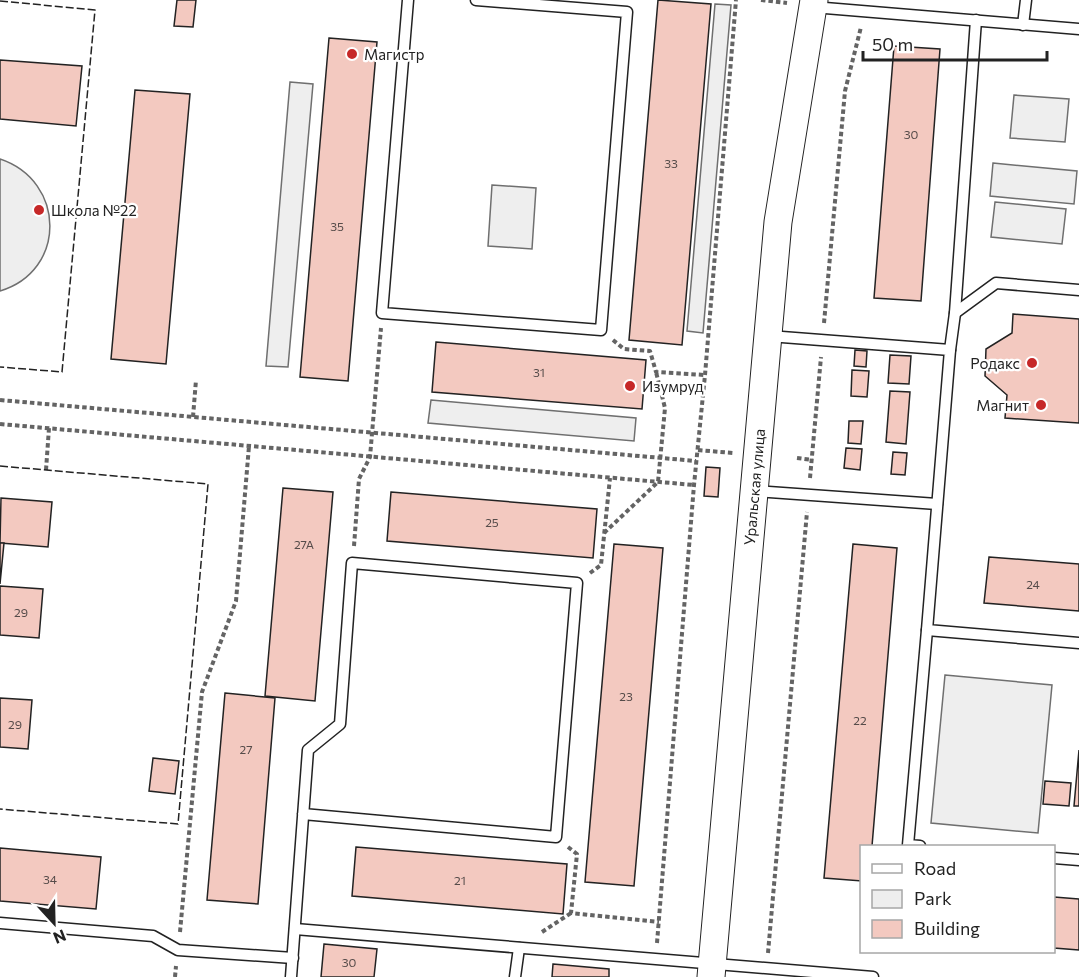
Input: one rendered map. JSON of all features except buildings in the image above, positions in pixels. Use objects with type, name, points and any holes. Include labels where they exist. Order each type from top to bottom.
[{"type":"street","name":"Уральская улица","points":[[712,971],[778,222],[813,3]]},
{"type":"lane","points":[[408,0],[382,313],[601,330],[627,12],[476,0]]},
{"type":"lane","points":[[1023,25],[1026,0]]},
{"type":"lane","points":[[813,3],[1079,29]]},
{"type":"lane","points":[[908,845],[955,313],[976,20]]},
{"type":"lane","points":[[955,313],[996,283],[1079,290]]},
{"type":"lane","points":[[768,336],[950,350]]},
{"type":"lane","points":[[754,491],[937,504]]},
{"type":"lane","points":[[291,977],[293,958],[303,814],[308,750],[340,724],[352,563],[578,583],[556,837],[303,814]]},
{"type":"lane","points":[[927,630],[1079,643]]},
{"type":"lane","points":[[1055,858],[1079,861]]},
{"type":"lane","points":[[0,923],[153,936],[178,950],[293,958]]},
{"type":"lane","points":[[295,929],[656,960],[712,971],[873,977]]},
{"type":"lane","points":[[515,977],[519,948]]},
{"type":"path","points":[[656,960],[736,0]]},
{"type":"path","points":[[352,563],[359,478],[370,457],[382,313]]},
{"type":"path","points":[[601,330],[624,349],[650,351],[665,408],[658,482],[604,533]]},
{"type":"path","points":[[656,372],[705,375]]},
{"type":"path","points":[[193,417],[196,380]]},
{"type":"path","points":[[0,400],[696,461]]},
{"type":"path","points":[[0,424],[694,485]]},
{"type":"path","points":[[46,470],[49,428]]},
{"type":"path","points":[[178,950],[201,692],[236,601],[249,446]]},
{"type":"path","points":[[698,450],[736,453]]},
{"type":"path","points":[[797,458],[812,460]]},
{"type":"path","points":[[578,583],[601,565],[610,478]]},
{"type":"path","points":[[556,837],[577,854],[572,913],[659,922]]},
{"type":"green space","points":[[715,4],[731,5],[703,333],[687,331]]},
{"type":"green space","points":[[290,82],[313,84],[288,367],[266,366]]},
{"type":"green space","points":[[1014,95],[1069,99],[1065,142],[1010,138]]},
{"type":"green space","points":[[0,159],[22,170],[37,186],[47,205],[50,226],[47,246],[38,265],[22,280],[0,291]]},
{"type":"green space","points":[[993,163],[1077,171],[1074,204],[990,196]]},
{"type":"green space","points":[[492,185],[536,188],[532,249],[488,246]]},
{"type":"green space","points":[[995,202],[1066,209],[1062,244],[991,237]]},
{"type":"green space","points":[[431,400],[636,418],[634,441],[428,423]]},
{"type":"green space","points":[[945,675],[1052,685],[1038,833],[931,823]]},
{"type":"fence","points":[[0,1],[95,10],[62,372],[0,367]]},
{"type":"fence","points":[[0,466],[208,484],[178,824],[0,809]]},
{"type":"place","name":"Магистр","points":[[352,54]]},
{"type":"place","name":"Школа №22","points":[[39,210]]},
{"type":"place","name":"Родакс","points":[[1032,363]]},
{"type":"place","name":"Изумруд","points":[[630,386]]},
{"type":"place","name":"Магнит","points":[[1041,405]]}]
